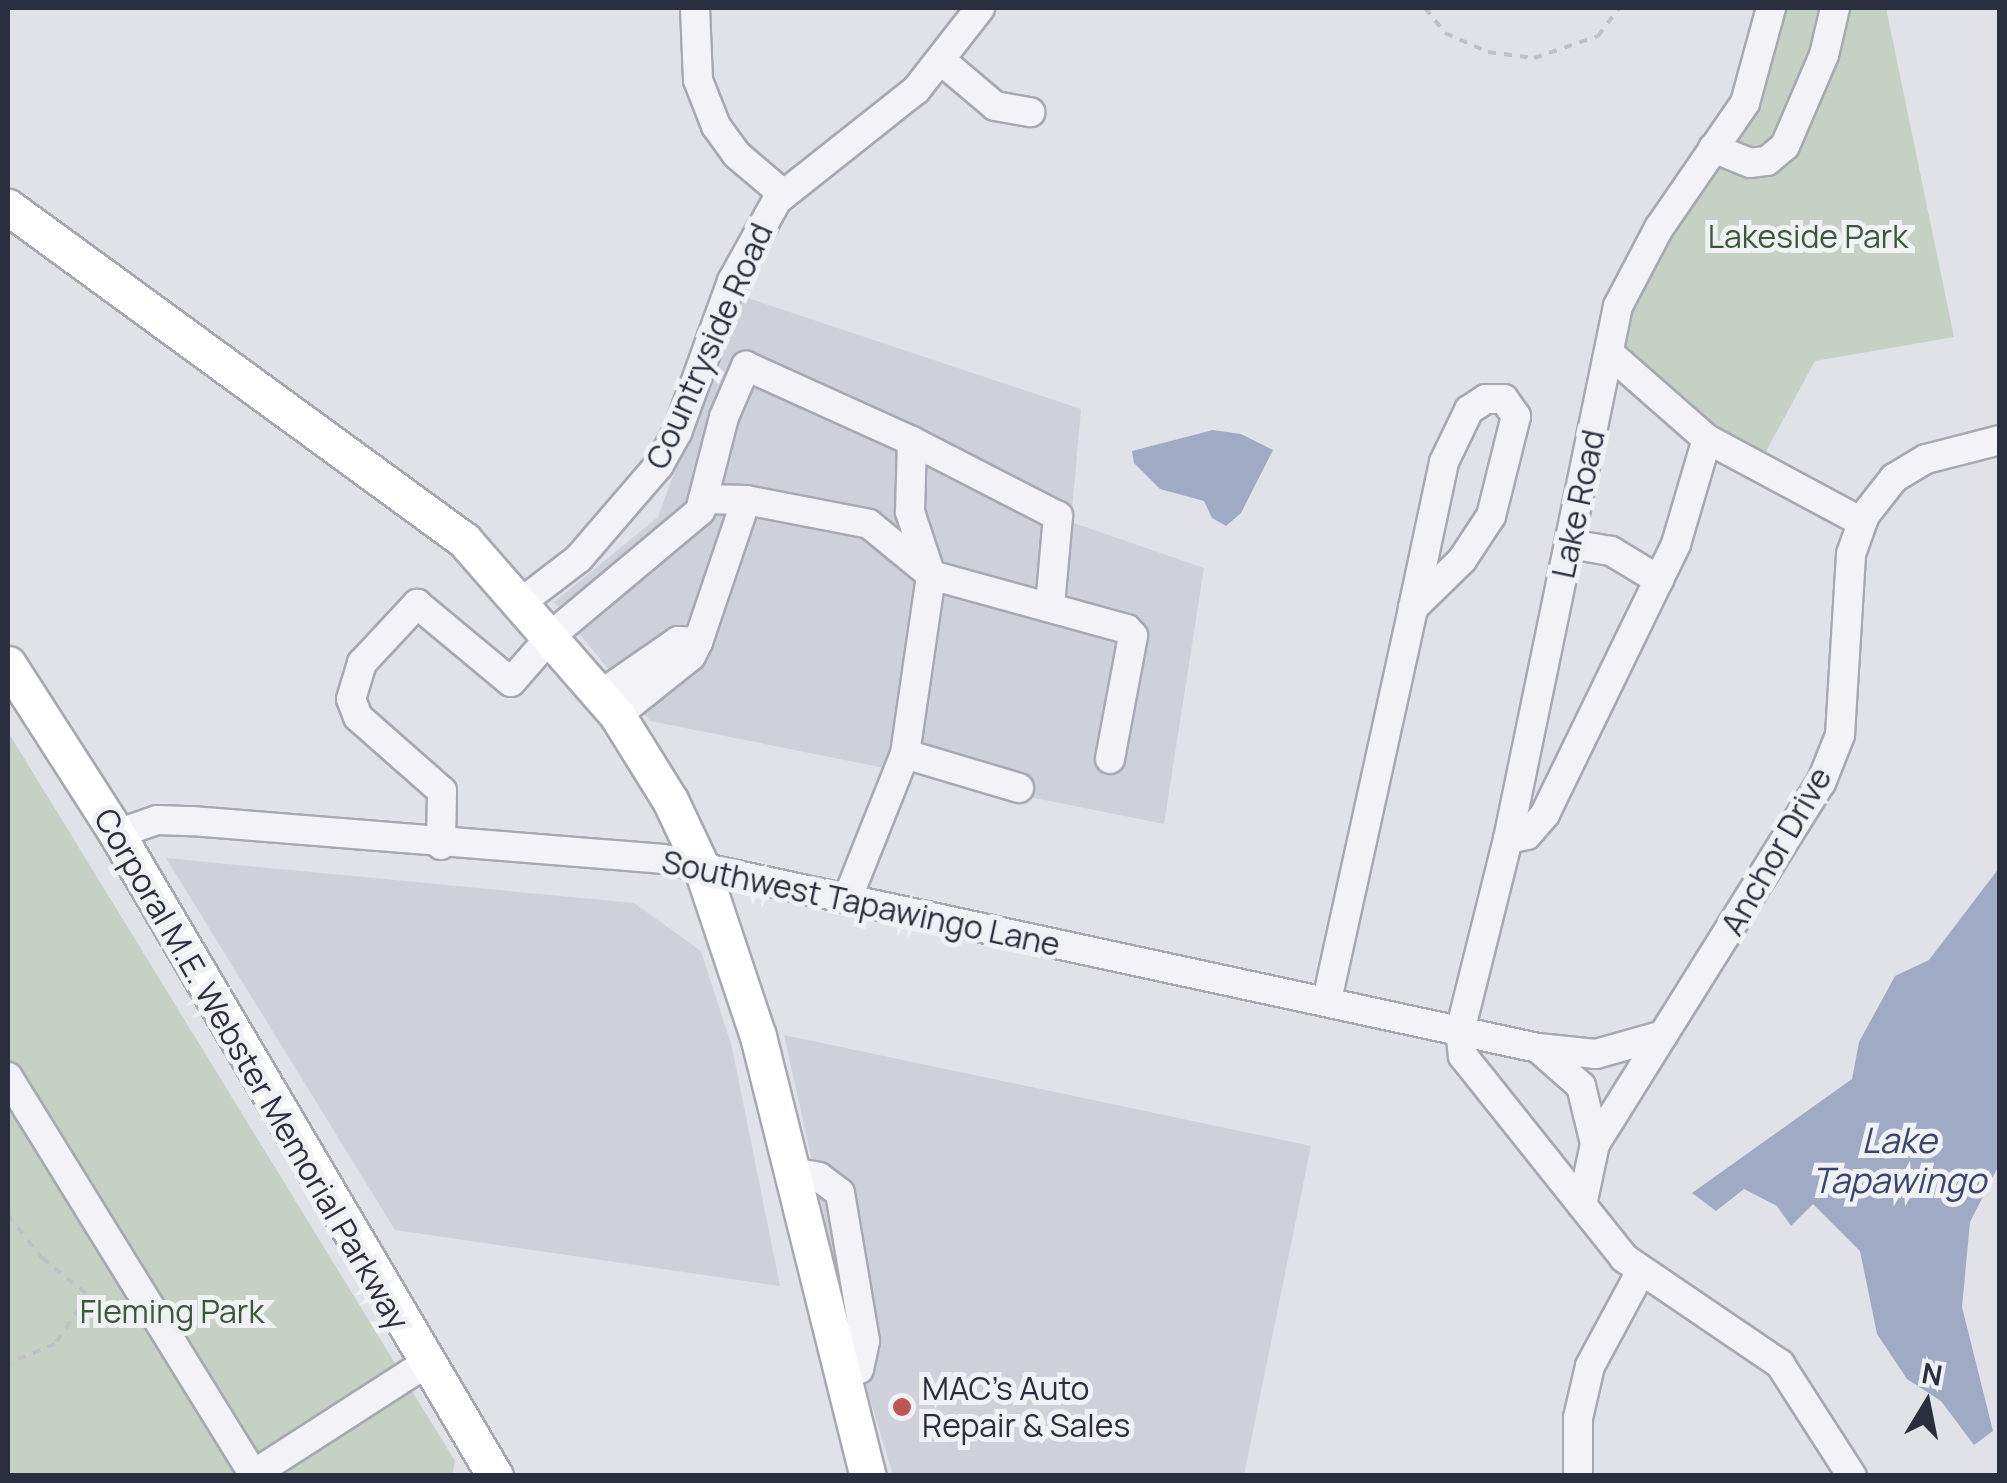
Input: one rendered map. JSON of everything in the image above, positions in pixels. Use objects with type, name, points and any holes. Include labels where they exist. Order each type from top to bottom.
[{"type":"main road","points":[[8,207],[464,540],[553,634],[608,705],[670,800],[701,866],[758,1036],[868,1476]]},
{"type":"main road","name":"Corporal M.E. Webster Memorial Parkway","points":[[8,664],[117,834],[424,1364],[494,1476]]},
{"type":"street","points":[[695,8],[698,80],[716,126],[783,194]]},
{"type":"street","name":"Countryside Road","points":[[523,601],[579,558],[659,465],[677,433],[732,281],[783,194],[944,62],[980,8]]},
{"type":"street","name":"Lake Road","points":[[1460,1031],[1508,839],[1609,353],[1630,278],[1745,103],[1770,8]]},
{"type":"street","points":[[1713,148],[1750,163],[1767,161],[1786,146],[1813,86],[1835,8]]},
{"type":"street","points":[[944,62],[995,106],[1030,112]]},
{"type":"street","points":[[1609,353],[1708,438],[1862,522]]},
{"type":"street","points":[[441,845],[442,791],[358,717],[352,680],[418,604],[511,682],[553,634],[700,511],[724,417],[746,366],[912,441],[1058,516],[1050,605]]},
{"type":"street","points":[[1327,1000],[1444,462],[1469,410],[1486,398],[1504,399],[1516,416],[1491,516],[1462,560],[1413,608]]},
{"type":"street","points":[[1508,839],[1527,836],[1545,814],[1658,580],[1708,438]]},
{"type":"street","name":"Anchor Drive","points":[[1582,1205],[1595,1144],[1820,784],[1840,735],[1851,554],[1862,522],[1894,478],[1926,459],[2000,440]]},
{"type":"street","points":[[848,898],[905,754],[932,575],[910,512],[912,441]]},
{"type":"street","points":[[703,499],[746,500],[869,524],[932,575],[1050,605],[1133,636],[1110,759]]},
{"type":"street","points":[[608,705],[691,656],[746,500]]},
{"type":"street","points":[[1570,544],[1611,551],[1658,580]]},
{"type":"street","points":[[905,754],[1019,788]]},
{"type":"street","name":"Southwest Tapawingo Lane","points":[[117,834],[157,820],[701,866],[1538,1048]]},
{"type":"street","points":[[1460,1031],[1463,1056],[1640,1273],[1780,1364],[1852,1476]]},
{"type":"street","points":[[1538,1048],[1596,1054],[1663,1036]]},
{"type":"street","name":"Anchor Drive","points":[[1538,1048],[1581,1086],[1595,1144]]},
{"type":"street","points":[[8,1077],[252,1475],[424,1364]]},
{"type":"street","points":[[1578,1476],[1578,1418],[1590,1366],[1640,1273]]},
{"type":"path","points":[[1425,8],[1445,32],[1488,52],[1534,58],[1598,36],[1619,8]]},
{"type":"path","points":[[8,1215],[69,1285],[88,1295],[55,1344],[8,1363]]},
{"type":"shaded area","points":[[739,295],[1081,409],[1071,522],[1204,568],[1164,824],[650,721],[554,602],[658,517]]},
{"type":"shaded area","points":[[166,858],[634,903],[701,951],[732,1047],[780,1286],[395,1230]]},
{"type":"shaded area","points":[[784,1035],[1311,1146],[1244,1475],[893,1475],[851,1337]]},
{"type":"green space","name":"Lakeside Park","points":[[1764,8],[1886,8],[1954,337],[1815,361],[1763,457],[1718,438],[1613,334],[1745,103]]},
{"type":"green space","name":"Fleming Park","points":[[8,732],[455,1461],[452,1475],[8,1475]]},
{"type":"water","points":[[1213,430],[1241,434],[1273,450],[1241,513],[1226,526],[1212,518],[1204,501],[1160,489],[1134,463],[1132,451]]},
{"type":"water","name":"Lake Tapawingo","points":[[1999,868],[1999,1165],[1970,1222],[1962,1307],[1993,1431],[1974,1445],[1941,1401],[1907,1379],[1877,1334],[1860,1251],[1813,1204],[1791,1226],[1777,1206],[1744,1189],[1716,1211],[1692,1193],[1852,1079],[1859,1042],[1895,976],[1929,960]]},
{"type":"place","name":"MAC's Auto Repair & Sales","points":[[902,1407]]}]
